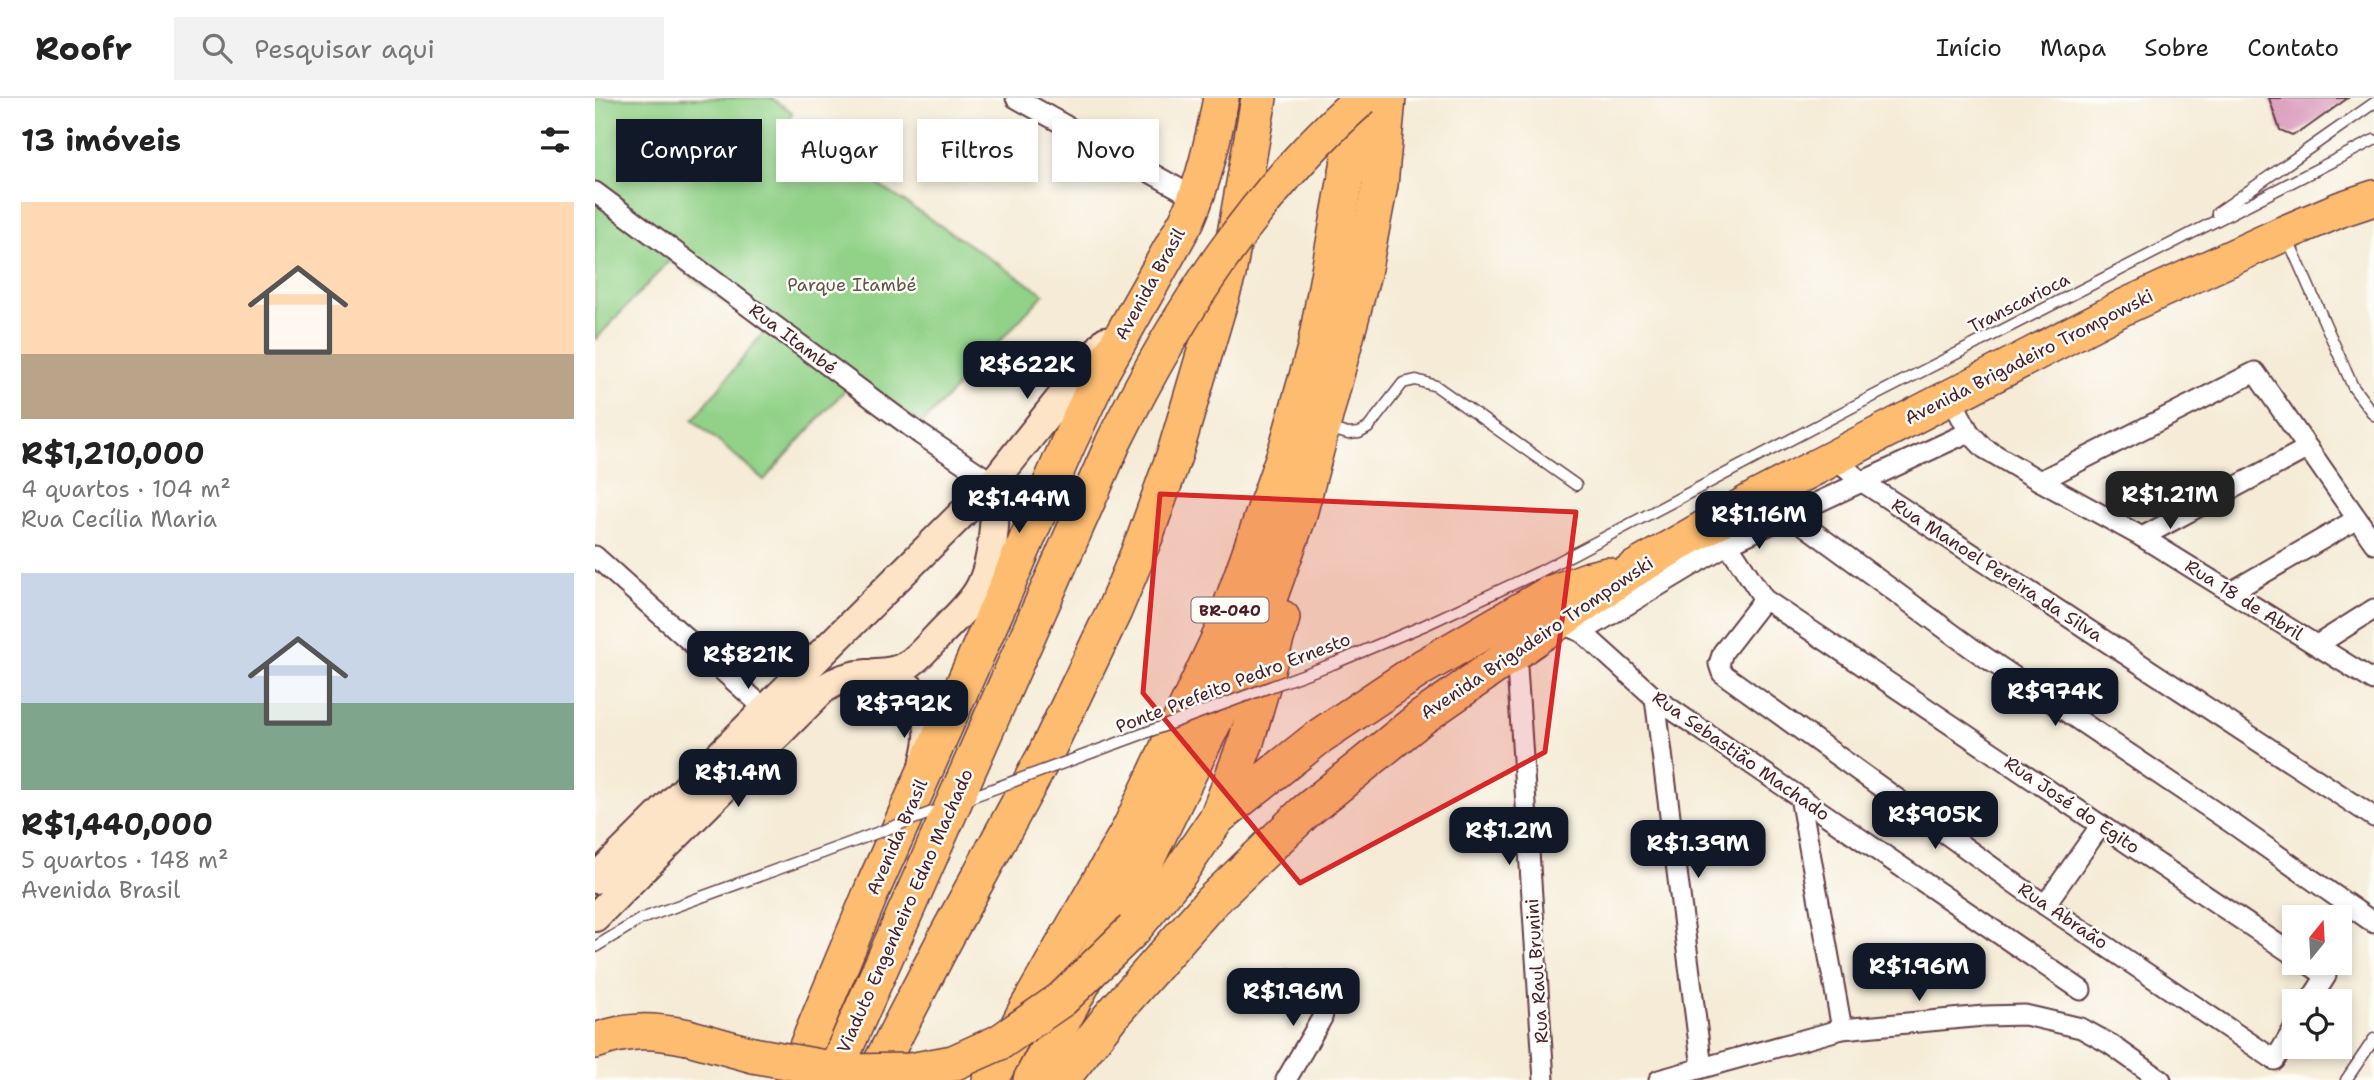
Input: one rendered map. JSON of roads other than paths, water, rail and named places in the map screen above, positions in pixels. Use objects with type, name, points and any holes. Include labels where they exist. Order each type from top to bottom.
[{"type":"highway","name":"Avenida Brasil","points":[[793,1080],[873,888],[1067,446],[1102,371],[1187,220],[1214,137],[1221,98]]},
{"type":"highway","points":[[872,1080],[1045,755],[1114,611],[1145,537],[1175,453],[1228,274],[1259,98]]},
{"type":"highway","name":"BR-040","points":[[990,1080],[1024,1014],[1130,828],[1221,634],[1286,447],[1315,348],[1348,166],[1355,98]]},
{"type":"highway","name":"Viaduto Engenheiro Edno Machado","points":[[831,1080],[1103,465],[1151,367],[1226,249],[1260,204],[1335,122],[1362,98]]},
{"type":"highway","points":[[1031,1080],[1122,910],[1254,640],[1298,518],[1363,273],[1380,185],[1388,98]]},
{"type":"highway","name":"Avenida Brigadeiro Trompowski","points":[[1061,1080],[1110,1017],[1210,903],[1305,812],[1421,718],[1516,652],[1570,627],[1635,569],[1775,505],[1833,458],[2123,307],[2285,233],[2374,198]]},
{"type":"highway","points":[[595,1041],[619,1032],[654,1031],[688,1037],[753,1055],[847,1072],[909,1071],[953,1063],[1000,1042],[1062,999],[1133,930],[1217,818],[1247,742],[1275,649],[1290,586],[1298,518]]},
{"type":"highway","points":[[1217,818],[1320,736],[1423,667],[1486,629],[1549,594],[1590,579],[1635,569]]},
{"type":"street","points":[[1016,98],[1196,198]]},
{"type":"street","name":"Rua Itambé","points":[[595,192],[920,434],[993,483]]},
{"type":"street","points":[[595,879],[993,483],[1147,290]]},
{"type":"street","points":[[2040,481],[2255,372],[2374,543]]},
{"type":"street","name":"Rua 18 de Abril","points":[[1950,396],[1969,432],[1985,448],[2142,537],[2374,681]]},
{"type":"street","points":[[1570,627],[1728,544],[1775,505],[1861,481],[1969,432]]},
{"type":"street","points":[[2142,537],[2308,448]]},
{"type":"street","name":"Rua Manoel Pereira da Silva","points":[[1833,458],[1861,481],[2374,817]]},
{"type":"street","points":[[595,917],[823,689],[839,678],[858,674],[892,673],[912,663],[973,598],[982,580],[994,534],[996,509],[993,483]]},
{"type":"street","points":[[1775,505],[1973,649],[2236,826],[2374,923]]},
{"type":"street","points":[[2231,592],[2357,519]]},
{"type":"street","points":[[937,538],[953,534],[973,543],[982,559],[982,580]]},
{"type":"street","name":"Rua José do Egito","points":[[1728,544],[1763,598],[2282,947]]},
{"type":"street","points":[[595,556],[765,709]]},
{"type":"street","name":"Rua Abraão","points":[[1763,598],[1723,652],[1719,664],[1722,673],[2045,905],[2275,1060],[2282,1048]]},
{"type":"street","points":[[2317,645],[2374,609]]},
{"type":"street","name":"Rua Sebastião Machado","points":[[1570,627],[1655,698],[2081,990]]},
{"type":"street","name":"Rua Raul Brunini","points":[[1516,652],[1544,1080]]},
{"type":"street","points":[[875,673],[891,677],[909,687],[919,697],[925,712],[929,743],[910,808]]},
{"type":"street","points":[[1655,698],[1702,1068]]},
{"type":"street","points":[[1800,797],[1842,1029]]},
{"type":"street","points":[[2045,905],[2101,825]]},
{"type":"street","points":[[1286,1080],[1322,1018],[1325,1005],[1315,993],[1289,979]]},
{"type":"street","points":[[1659,1080],[1842,1029],[1984,1016],[2025,1015],[2081,1028],[2111,1044],[2161,1080]]},
{"type":"lane","name":"Transcarioca","points":[[2191,232],[2374,103]]},
{"type":"lane","name":"Transcarioca","points":[[1861,402],[2374,140]]},
{"type":"lane","points":[[2285,233],[2353,387],[2374,415]]},
{"type":"lane","points":[[1324,427],[1348,434],[1368,428],[1403,383],[1416,380],[1436,386],[1576,485]]},
{"type":"lane","name":"Ponte Prefeito Pedro Ernesto","points":[[595,947],[641,919],[682,902],[1322,667],[1425,625],[1539,572],[1861,402]]},
{"type":"lane","points":[[2346,1080],[2374,1039]]},
{"type":"park label","name":"Parque Itambé","points":[[852,285]]}]
